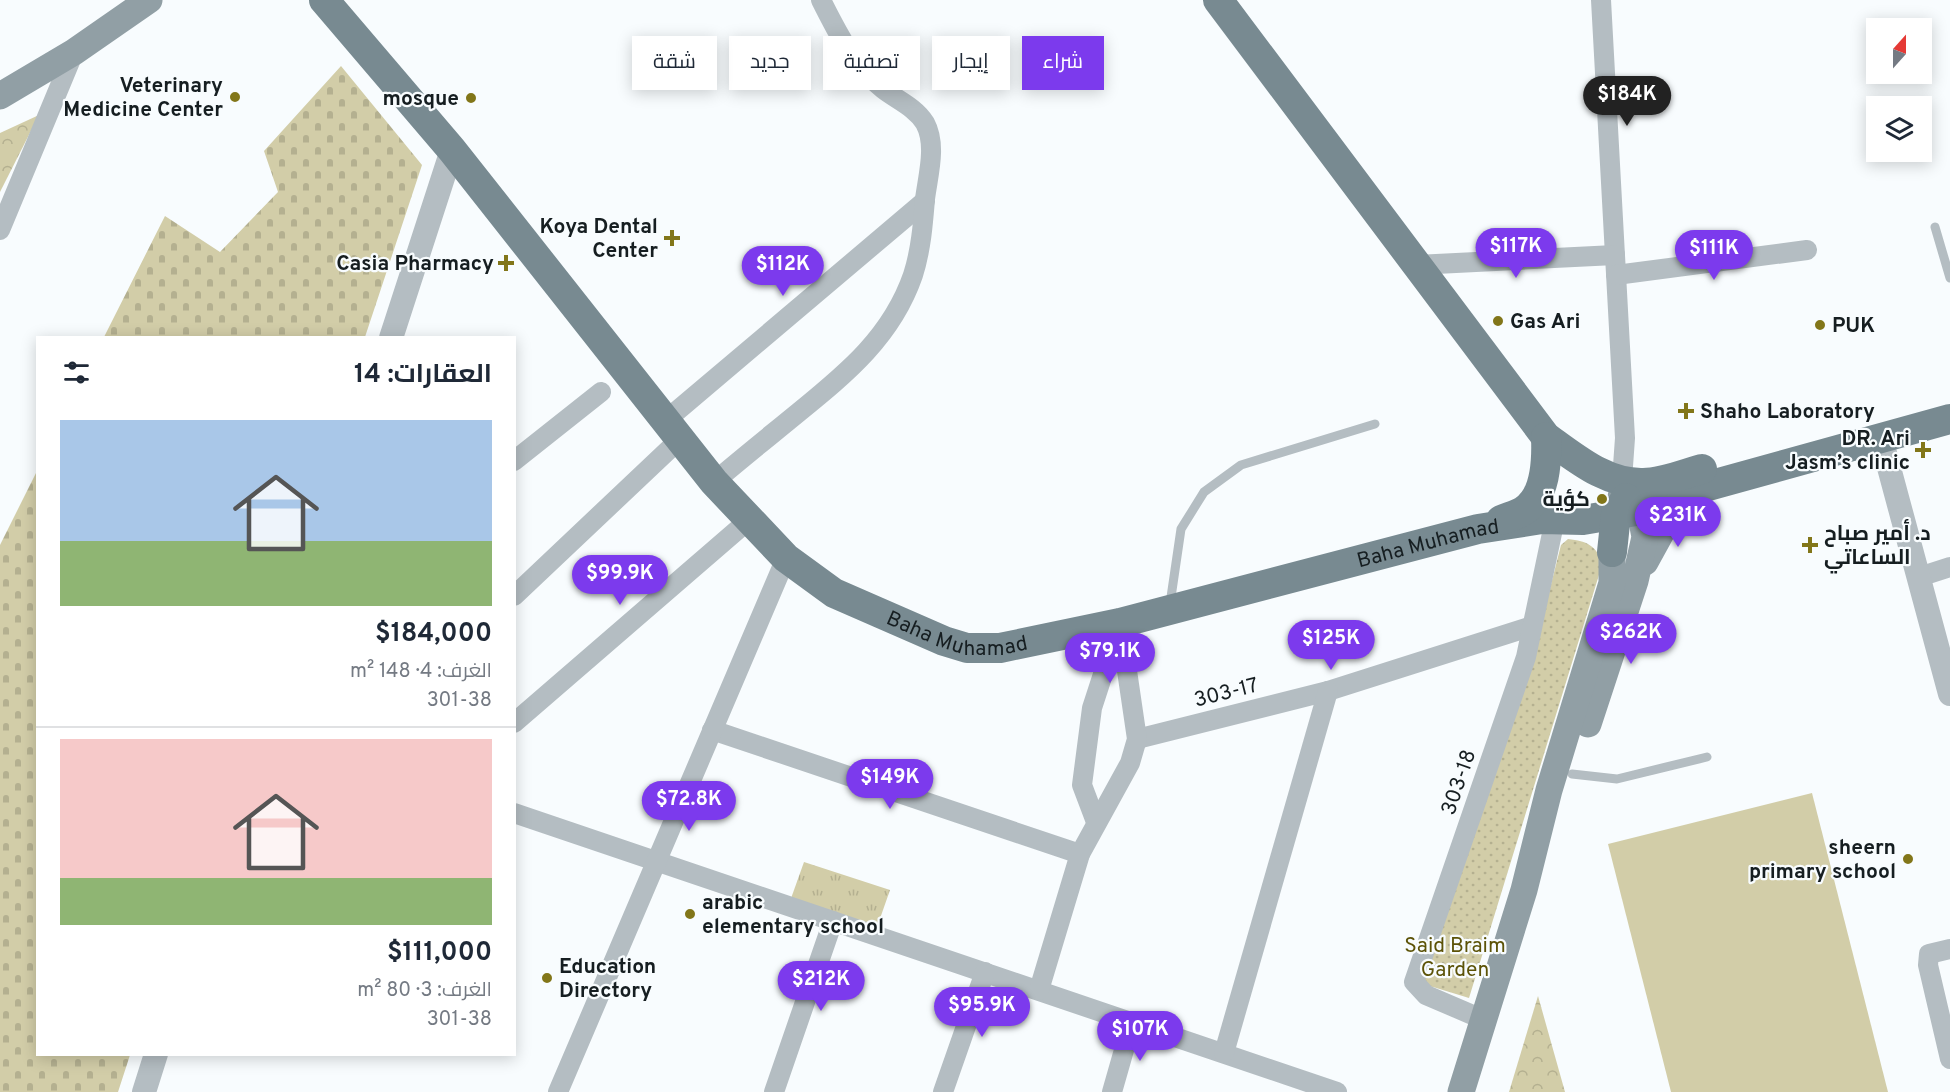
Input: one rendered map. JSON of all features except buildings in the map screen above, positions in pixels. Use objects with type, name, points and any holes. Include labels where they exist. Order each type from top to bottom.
[{"type":"main road","points":[[0,96],[74,51],[149,0]]},
{"type":"main road","name":"Baha Muhamad","points":[[324,0],[452,150],[714,482],[786,558],[834,593],[927,634],[967,648],[1000,648],[1120,623],[1478,529],[1569,519],[1645,495],[1950,419]]},
{"type":"main road","points":[[1218,0],[1546,437],[1586,466],[1672,511],[1635,581]]},
{"type":"main road","points":[[1612,552],[1645,495],[1950,401]]},
{"type":"main road","points":[[1478,529],[1525,511],[1541,488],[1547,462],[1546,437]]},
{"type":"main road","points":[[1524,890],[1572,774],[1635,581],[1645,537],[1642,521],[1645,495]]},
{"type":"main road","points":[[1461,1092],[1524,890],[1550,790],[1612,583],[1612,552],[1608,538],[1599,525],[1569,519]]},
{"type":"street","points":[[714,482],[853,368],[878,340],[898,309],[913,274],[922,238],[931,147],[925,123],[917,113],[864,71],[847,50],[821,0]]},
{"type":"street","points":[[1601,0],[1625,438],[1645,495]]},
{"type":"street","points":[[0,230],[74,51]]},
{"type":"street","points":[[392,336],[452,150]]},
{"type":"street","points":[[516,594],[673,430],[925,201]]},
{"type":"street","points":[[1416,265],[1615,265],[1808,250]]},
{"type":"street","points":[[516,459],[602,392]]},
{"type":"street","points":[[1881,438],[1919,577],[1945,654],[1950,694]]},
{"type":"street","points":[[516,721],[750,519]]},
{"type":"street","name":"303-18","points":[[1482,1019],[1425,995],[1414,982],[1526,657],[1532,626],[1569,519]]},
{"type":"street","points":[[558,1092],[786,558]]},
{"type":"street","points":[[1919,577],[1950,567]]},
{"type":"street","points":[[1039,990],[1080,854],[1130,763],[1137,739],[1120,623]]},
{"type":"street","points":[[1096,822],[1082,785],[1092,708],[1120,623]]},
{"type":"street","name":"303-17","points":[[1137,739],[1328,691],[1532,626]]},
{"type":"street","points":[[1224,1053],[1328,691]]},
{"type":"street","points":[[712,730],[1080,854]]},
{"type":"street","points":[[516,814],[1224,1053],[1289,1084],[1337,1092]]},
{"type":"street","points":[[774,1092],[833,921]]},
{"type":"street","points":[[1950,949],[1929,954],[1928,965],[1950,1059]]},
{"type":"street","points":[[944,1092],[985,972]]},
{"type":"street","points":[[1112,1092],[1132,1022]]},
{"type":"street","points":[[144,1092],[155,1056]]},
{"type":"lane","points":[[1935,227],[1950,278]]},
{"type":"lane","points":[[1170,610],[1181,529],[1204,492],[1241,465],[1375,424]]},
{"type":"lane","points":[[1572,774],[1617,779],[1707,757]]},
{"type":"green space","points":[[341,66],[422,165],[365,336],[105,336],[165,216],[220,252],[278,192],[264,151]]},
{"type":"green space","points":[[39,115],[0,192],[0,133]]},
{"type":"green space","points":[[36,473],[36,1056],[130,1056],[118,1092],[0,1092],[0,545]]},
{"type":"green space","name":"Said Braim Garden","points":[[1568,539],[1581,541],[1591,546],[1598,553],[1602,565],[1469,998],[1420,983],[1541,624],[1561,545]]},
{"type":"green space","points":[[1812,793],[1888,1092],[1671,1092],[1608,844]]},
{"type":"green space","points":[[804,862],[890,890],[876,930],[789,904]]},
{"type":"green space","points":[[1538,996],[1565,1092],[1509,1092]]},
{"type":"place","name":"Veterinary Medicine Center","points":[[235,97]]},
{"type":"place","name":"mosque","points":[[471,98]]},
{"type":"place","name":"Koya Dental Center","points":[[672,238]]},
{"type":"place","name":"Casia Pharmacy","points":[[506,263]]},
{"type":"place","name":"Gas Ari","points":[[1498,321]]},
{"type":"place","name":"PUK","points":[[1820,325]]},
{"type":"place","name":"Shaho Laboratory","points":[[1686,411]]},
{"type":"place","name":"DR. Ari Jasm’s clinic","points":[[1923,450]]},
{"type":"place","name":"كؤية","points":[[1602,499]]},
{"type":"place","name":"د. أمير صباح الساعاتي","points":[[1810,545]]},
{"type":"place","name":"sheern primary school","points":[[1908,859]]},
{"type":"place","name":"arabic elementary school","points":[[690,914]]},
{"type":"place","name":"Education Directory","points":[[547,978]]}]
